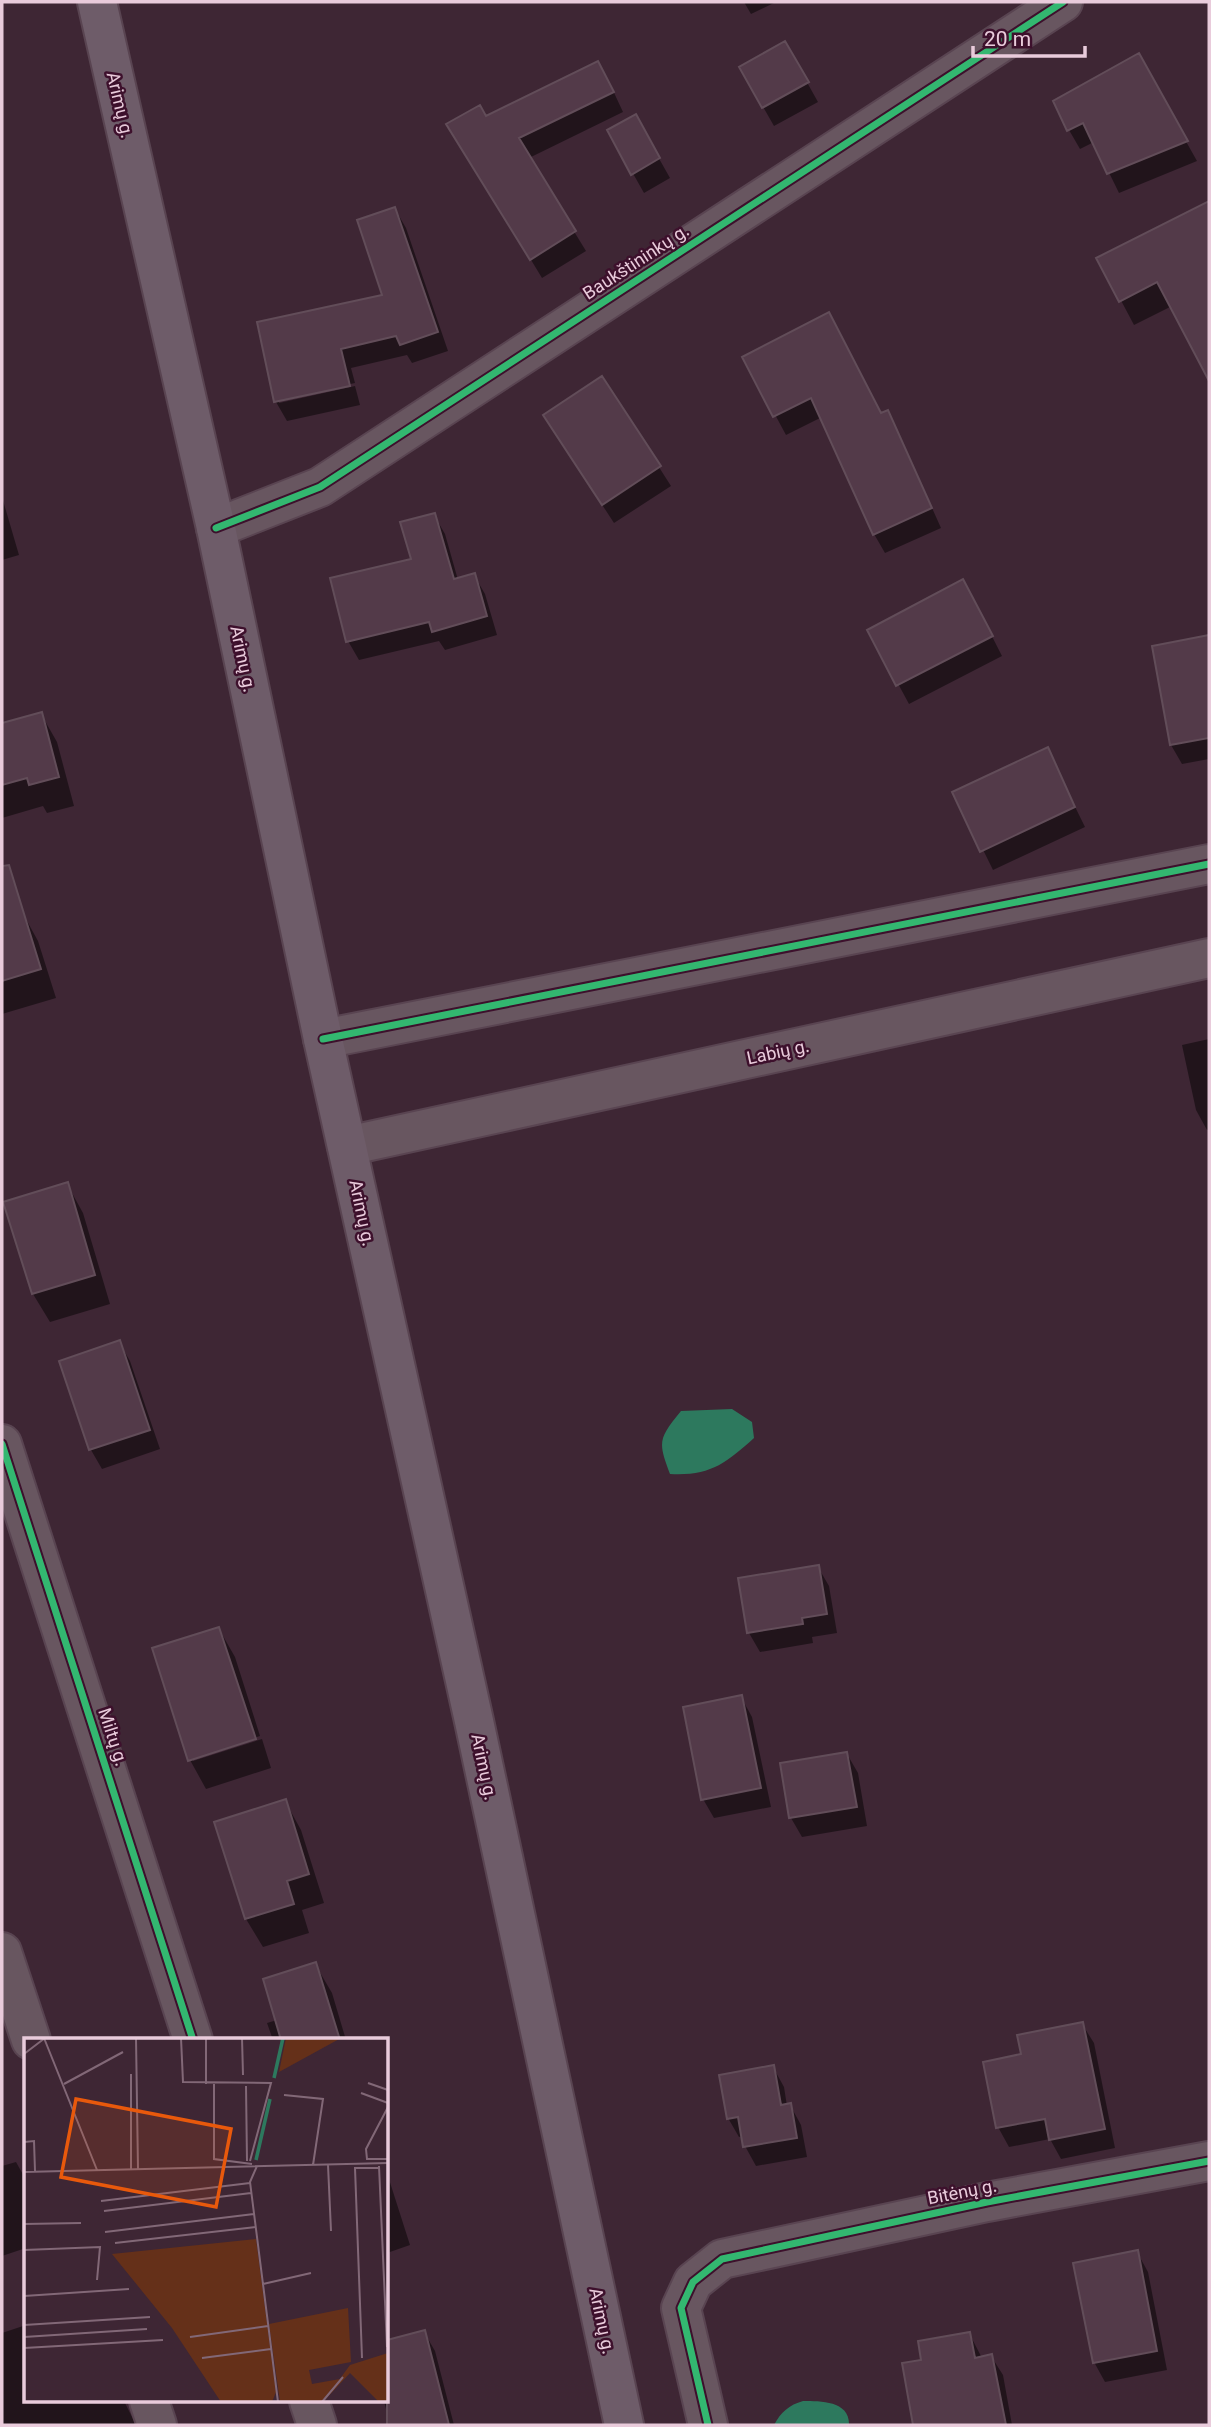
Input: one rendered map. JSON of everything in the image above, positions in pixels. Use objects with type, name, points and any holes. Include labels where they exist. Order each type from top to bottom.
[{"type":"main road","name":"Arimų g.","points":[[97,2],[216,528],[323,1039],[474,1721],[624,2425]]},
{"type":"street","name":"Baukštininkų g.","points":[[216,528],[320,487],[1063,2]]},
{"type":"street","points":[[323,1039],[1209,864]]},
{"type":"street","name":"Labių g.","points":[[347,1146],[1209,958]]},
{"type":"street","name":"Miltų g.","points":[[2,1444],[192,2038]]},
{"type":"street","points":[[2,1952],[30,2038]]},
{"type":"street","name":"Bitėnų g.","points":[[708,2425],[681,2308],[693,2282],[722,2259],[987,2202],[1209,2161]]},
{"type":"street","points":[[149,2402],[157,2425]]},
{"type":"street","points":[[309,2402],[317,2425]]},
{"type":"shaded area","points":[[732,1409],[752,1422],[754,1438],[716,1467],[696,1473],[670,1474],[663,1455],[662,1441],[681,1411]]},
{"type":"shaded area","points":[[803,2401],[826,2402],[840,2407],[848,2417],[849,2425],[774,2425],[786,2410]]},
{"type":"building","points":[[785,41],[809,82],[762,108],[739,67]]},
{"type":"building","points":[[1139,53],[1188,141],[1107,174],[1083,123],[1067,131],[1053,101]]},
{"type":"building","points":[[598,61],[614,92],[519,138],[576,231],[530,260],[446,124],[480,105],[486,116]]},
{"type":"building","points":[[636,114],[660,158],[631,175],[607,130]]},
{"type":"building","points":[[1209,201],[1209,381],[1157,282],[1119,302],[1096,258]]},
{"type":"building","points":[[395,207],[438,332],[400,345],[396,336],[341,349],[350,386],[274,402],[257,322],[382,295],[357,220]]},
{"type":"building","points":[[829,312],[881,413],[888,410],[932,508],[873,535],[811,398],[773,417],[742,357]]},
{"type":"building","points":[[602,376],[661,466],[602,505],[543,415]]},
{"type":"building","points":[[435,513],[454,579],[475,573],[487,616],[432,632],[429,622],[346,642],[330,578],[411,559],[400,522]]},
{"type":"building","points":[[963,579],[993,636],[896,686],[867,630]]},
{"type":"building","points":[[1209,635],[1209,738],[1170,745],[1152,646]]},
{"type":"building","points":[[42,712],[59,777],[29,785],[27,778],[2,785],[2,723]]},
{"type":"building","points":[[1048,747],[1075,807],[980,852],[952,792]]},
{"type":"building","points":[[9,865],[41,969],[2,981],[2,866]]},
{"type":"building","points":[[68,1182],[95,1275],[32,1294],[3,1202]]},
{"type":"building","points":[[120,1340],[150,1430],[89,1450],[59,1361]]},
{"type":"building","points":[[819,1565],[827,1614],[802,1618],[803,1624],[747,1633],[738,1578]]},
{"type":"building","points":[[219,1627],[256,1739],[188,1761],[152,1648]]},
{"type":"building","points":[[742,1695],[761,1788],[701,1800],[683,1707]]},
{"type":"building","points":[[847,1752],[857,1807],[789,1818],[780,1763]]},
{"type":"building","points":[[286,1799],[309,1874],[287,1881],[294,1904],[245,1919],[214,1822]]},
{"type":"building","points":[[316,1962],[339,2038],[280,2038],[263,1979]]},
{"type":"building","points":[[1083,2022],[1105,2129],[1049,2140],[1045,2119],[996,2128],[983,2062],[1021,2054],[1017,2035]]},
{"type":"building","points":[[774,2065],[781,2105],[791,2103],[797,2138],[743,2147],[738,2117],[727,2119],[719,2075]]},
{"type":"building","points":[[1138,2250],[1157,2351],[1093,2363],[1073,2263]]},
{"type":"building","points":[[425,2330],[449,2425],[387,2425],[388,2340]]},
{"type":"building","points":[[970,2332],[975,2358],[992,2354],[1006,2425],[913,2425],[902,2363],[921,2360],[918,2341]]},
{"type":"cycle path","points":[[216,528],[320,487],[1063,2]]},
{"type":"cycle path","points":[[323,1039],[1209,864]]},
{"type":"cycle path","points":[[2,1444],[192,2038]]},
{"type":"cycle path","points":[[708,2425],[681,2308],[693,2282],[722,2259],[987,2202],[1209,2161]]}]
